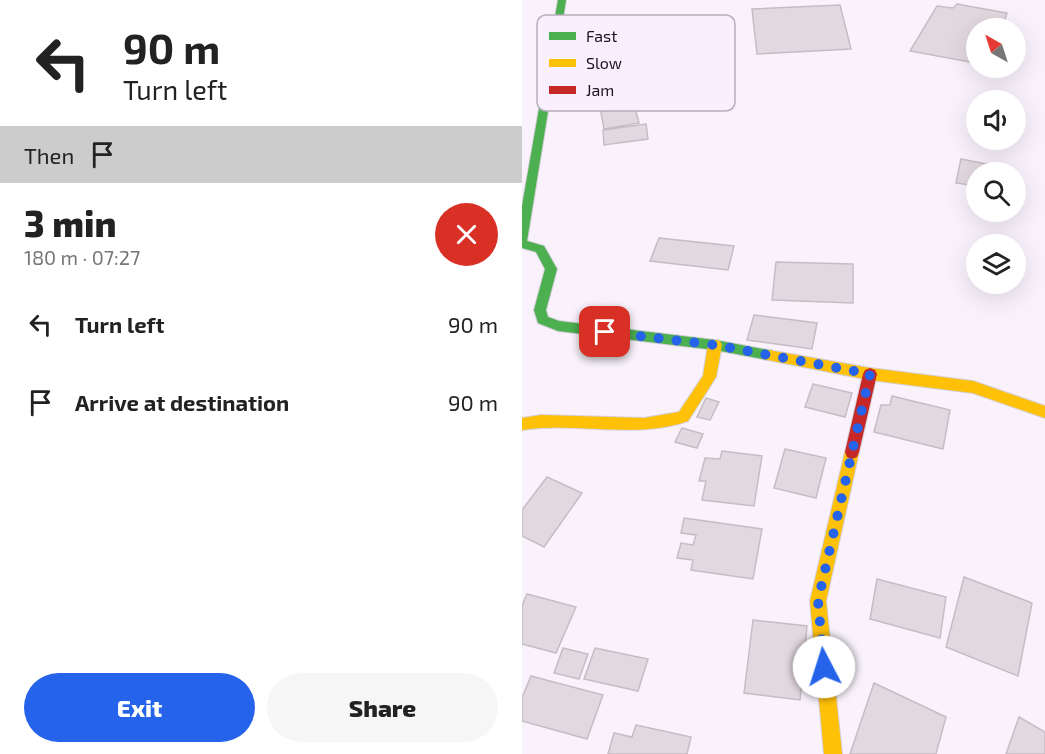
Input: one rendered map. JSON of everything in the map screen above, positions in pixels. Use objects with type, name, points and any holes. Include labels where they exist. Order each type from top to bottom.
[{"type":"street","points":[[559,15],[562,0]]},
{"type":"street","points":[[522,239],[543,111]]},
{"type":"street","points":[[522,244],[540,249],[551,269],[540,310],[542,320],[558,326],[715,345],[870,374],[973,387],[1045,412]]},
{"type":"street","points":[[522,424],[541,421],[644,424],[683,417],[710,377],[715,345]]},
{"type":"street","points":[[833,754],[818,601],[870,374]]},
{"type":"building","points":[[957,4],[1007,13],[1005,18],[966,18],[966,61],[910,51],[937,6],[953,8]]},
{"type":"building","points":[[840,5],[851,49],[757,54],[752,9]]},
{"type":"building","points":[[601,111],[636,111],[639,123],[604,129]]},
{"type":"building","points":[[646,124],[648,139],[604,145],[603,130]]},
{"type":"building","points":[[961,159],[976,162],[966,162],[966,184],[956,183]]},
{"type":"building","points":[[659,238],[734,246],[728,270],[650,261]]},
{"type":"building","points":[[776,262],[853,264],[853,303],[772,300]]},
{"type":"building","points":[[754,315],[817,323],[812,349],[747,340]]},
{"type":"building","points":[[813,384],[852,393],[845,417],[805,407]]},
{"type":"building","points":[[892,396],[950,410],[943,449],[874,432],[881,405],[890,405]]},
{"type":"building","points":[[706,398],[719,402],[710,420],[697,417]]},
{"type":"building","points":[[682,428],[703,434],[697,448],[675,442]]},
{"type":"building","points":[[785,449],[826,458],[816,498],[774,488]]},
{"type":"building","points":[[722,451],[762,456],[754,506],[702,500],[706,481],[699,481],[705,458],[720,459]]},
{"type":"building","points":[[547,477],[582,493],[544,547],[522,536],[522,510]]},
{"type":"building","points":[[684,518],[762,529],[753,579],[691,570],[693,560],[677,558],[681,543],[693,545],[696,535],[681,533]]},
{"type":"building","points":[[964,577],[1032,603],[1018,676],[946,647]]},
{"type":"building","points":[[877,579],[946,597],[940,638],[870,619]]},
{"type":"building","points":[[527,594],[576,607],[556,653],[522,644],[522,606]]},
{"type":"building","points":[[753,620],[807,626],[800,700],[744,693]]},
{"type":"building","points":[[563,648],[588,654],[579,679],[554,673]]},
{"type":"building","points":[[595,648],[648,659],[638,691],[584,679]]},
{"type":"building","points":[[531,676],[603,695],[587,739],[522,721],[522,698]]},
{"type":"building","points":[[874,683],[946,717],[936,754],[850,754]]},
{"type":"building","points":[[1019,717],[1045,732],[1045,754],[1006,754]]},
{"type":"building","points":[[636,725],[691,737],[687,754],[608,754],[614,733],[632,737]]},
{"type":"traffic: fast","points":[[559,15],[562,0]]},
{"type":"traffic: fast","points":[[522,239],[543,111]]},
{"type":"traffic: fast","points":[[522,244],[540,249],[551,269],[540,310],[542,320],[558,326],[715,345],[768,355]]},
{"type":"traffic: slow","points":[[522,424],[541,421],[644,424],[683,417],[709,377],[715,345]]},
{"type":"traffic: slow","points":[[768,355],[870,374],[973,387],[1045,412]]},
{"type":"traffic: slow","points":[[833,754],[818,601],[852,452]]},
{"type":"traffic: jam","points":[[852,452],[870,374]]},
{"type":"route","points":[[605,332],[715,345],[870,374],[818,601],[824,667]]}]
